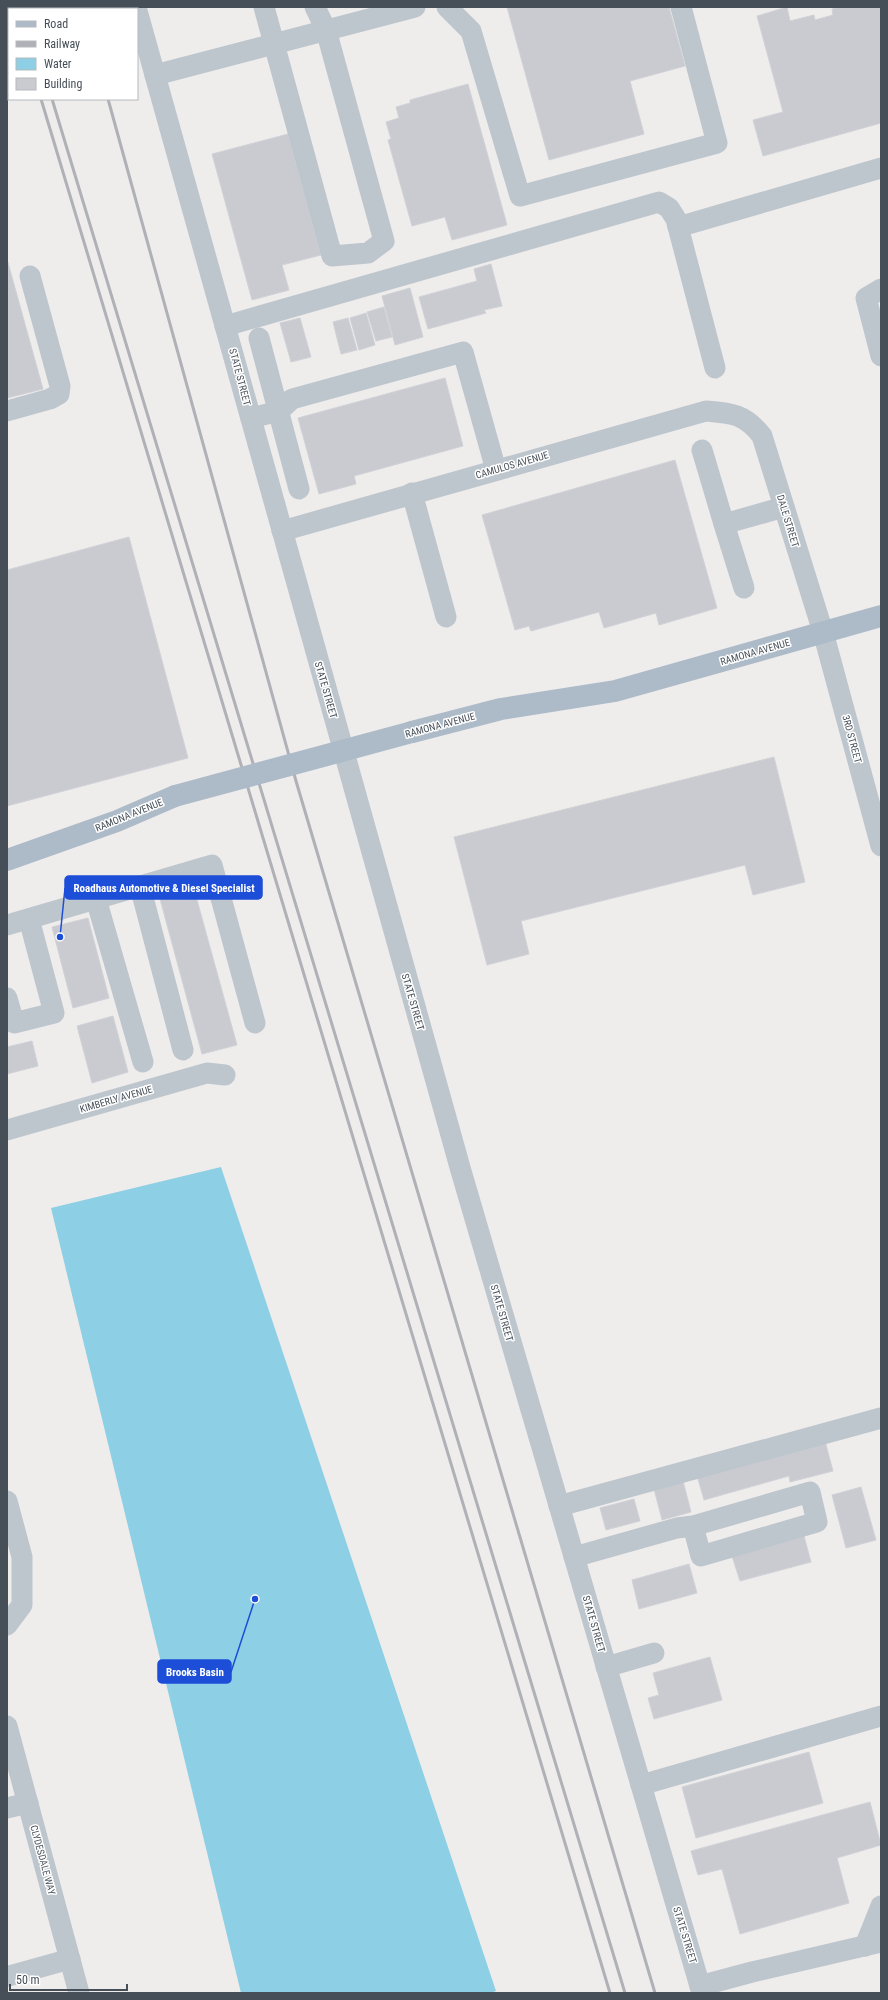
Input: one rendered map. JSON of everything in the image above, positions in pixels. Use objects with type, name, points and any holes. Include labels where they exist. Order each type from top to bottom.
[{"type":"main road","name":"RAMONA AVENUE","points":[[7,860],[117,821],[175,796],[501,709],[615,691],[881,616]]},
{"type":"street","points":[[264,7],[332,256],[368,253],[384,241],[326,30],[316,7]]},
{"type":"street","points":[[156,75],[415,7]]},
{"type":"street","points":[[447,7],[471,31],[520,196],[718,143],[681,7]]},
{"type":"street","name":"STATE STREET","points":[[138,14],[460,1171],[701,1990]]},
{"type":"street","points":[[678,227],[881,168]]},
{"type":"street","points":[[225,326],[659,202],[669,208],[678,227],[715,368]]},
{"type":"street","points":[[7,411],[50,400],[59,394],[60,386],[30,276]]},
{"type":"street","points":[[881,289],[866,298],[881,356]]},
{"type":"street","points":[[260,338],[299,489]]},
{"type":"street","points":[[251,418],[279,411],[292,399],[463,352],[496,470]]},
{"type":"street","name":"CAMULOS AVENUE","points":[[282,531],[706,411],[726,412],[742,417]]},
{"type":"street","name":"DALE STREET","points":[[742,417],[753,425],[762,436],[823,632]]},
{"type":"street","points":[[702,450],[744,588]]},
{"type":"street","points":[[412,493],[446,617]]},
{"type":"street","points":[[724,524],[784,507]]},
{"type":"street","name":"3RD STREET","points":[[823,632],[881,846]]},
{"type":"street","points":[[7,925],[212,864],[255,1023]]},
{"type":"street","points":[[140,886],[183,1050]]},
{"type":"street","points":[[96,899],[144,1062]]},
{"type":"street","points":[[7,998],[14,1023],[54,1013],[28,919]]},
{"type":"street","name":"KIMBERLY AVENUE","points":[[7,1130],[207,1073],[225,1074]]},
{"type":"street","points":[[559,1506],[881,1418]]},
{"type":"street","points":[[574,1557],[677,1528],[692,1526],[810,1492],[817,1522],[701,1556],[692,1526]]},
{"type":"street","points":[[7,1501],[22,1557],[22,1605],[7,1625]]},
{"type":"street","points":[[606,1667],[654,1653]]},
{"type":"street","points":[[641,1786],[881,1716]]},
{"type":"street","name":"CLYDESDALE WAY","points":[[7,1726],[79,1993]]},
{"type":"street","points":[[7,1808],[28,1803]]},
{"type":"street","points":[[701,1990],[752,1972],[873,1944],[881,1906]]},
{"type":"street","points":[[9,1976],[70,1959]]},
{"type":"water","points":[[221,1167],[496,1991],[490,1993],[241,1993],[51,1208]]},
{"type":"building","points":[[507,7],[669,7],[685,66],[630,81],[644,134],[549,160]]},
{"type":"building","points":[[787,7],[790,21],[814,15],[815,20],[833,15],[832,9],[840,7],[881,7],[881,123],[763,156],[753,120],[783,112],[757,16]]},
{"type":"building","points":[[468,84],[507,225],[452,240],[445,217],[412,226],[388,140],[391,139],[386,122],[399,118],[396,107],[410,103],[410,100]]},
{"type":"building","points":[[288,134],[321,255],[282,265],[289,290],[252,300],[212,154]]},
{"type":"building","points":[[7,259],[43,389],[7,398]]},
{"type":"building","points":[[491,264],[502,306],[484,310],[486,313],[428,329],[419,297],[477,281],[474,269]]},
{"type":"building","points":[[410,288],[423,337],[395,345],[382,296]]},
{"type":"building","points":[[384,307],[392,337],[376,341],[367,312]]},
{"type":"building","points":[[366,313],[375,345],[359,350],[350,318]]},
{"type":"building","points":[[300,318],[311,357],[291,362],[280,323]]},
{"type":"building","points":[[348,318],[357,350],[341,354],[333,322]]},
{"type":"building","points":[[445,378],[463,446],[354,476],[356,484],[319,494],[298,418]]},
{"type":"building","points":[[675,460],[717,608],[659,625],[656,613],[604,628],[599,612],[531,631],[529,626],[515,630],[482,515]]},
{"type":"building","points":[[129,537],[188,758],[7,806],[7,570]]},
{"type":"building","points":[[774,757],[805,882],[753,895],[745,865],[521,921],[529,954],[487,965],[454,837]]},
{"type":"building","points":[[194,889],[237,1045],[202,1054],[160,899]]},
{"type":"building","points":[[88,918],[109,998],[73,1008],[52,927]]},
{"type":"building","points":[[113,1016],[128,1072],[92,1083],[77,1026]]},
{"type":"building","points":[[32,1041],[38,1066],[7,1074],[7,1047]]},
{"type":"building","points":[[825,1441],[833,1471],[790,1482],[789,1476],[704,1500],[696,1472]]},
{"type":"building","points":[[682,1477],[691,1512],[662,1520],[653,1485]]},
{"type":"building","points":[[861,1487],[876,1540],[846,1548],[832,1495]]},
{"type":"building","points":[[634,1499],[640,1521],[606,1530],[600,1508]]},
{"type":"building","points":[[804,1536],[811,1562],[740,1581],[732,1556]]},
{"type":"building","points":[[689,1564],[697,1593],[639,1609],[632,1580]]},
{"type":"building","points":[[710,1657],[722,1700],[654,1719],[648,1698],[659,1695],[653,1673]]},
{"type":"building","points":[[809,1752],[823,1803],[696,1838],[682,1787]]},
{"type":"building","points":[[870,1802],[881,1845],[837,1858],[849,1903],[740,1934],[722,1869],[698,1875],[691,1851]]},
{"type":"railway","points":[[41,100],[610,1993]]},
{"type":"railway","points":[[52,100],[625,1993]]},
{"type":"railway","points":[[108,100],[296,781],[655,1993]]},
{"type":"place","name":"Roadhaus Automotive & Diesel Specialist","points":[[60,937]]},
{"type":"place","name":"Brooks Basin","points":[[255,1599]]}]
